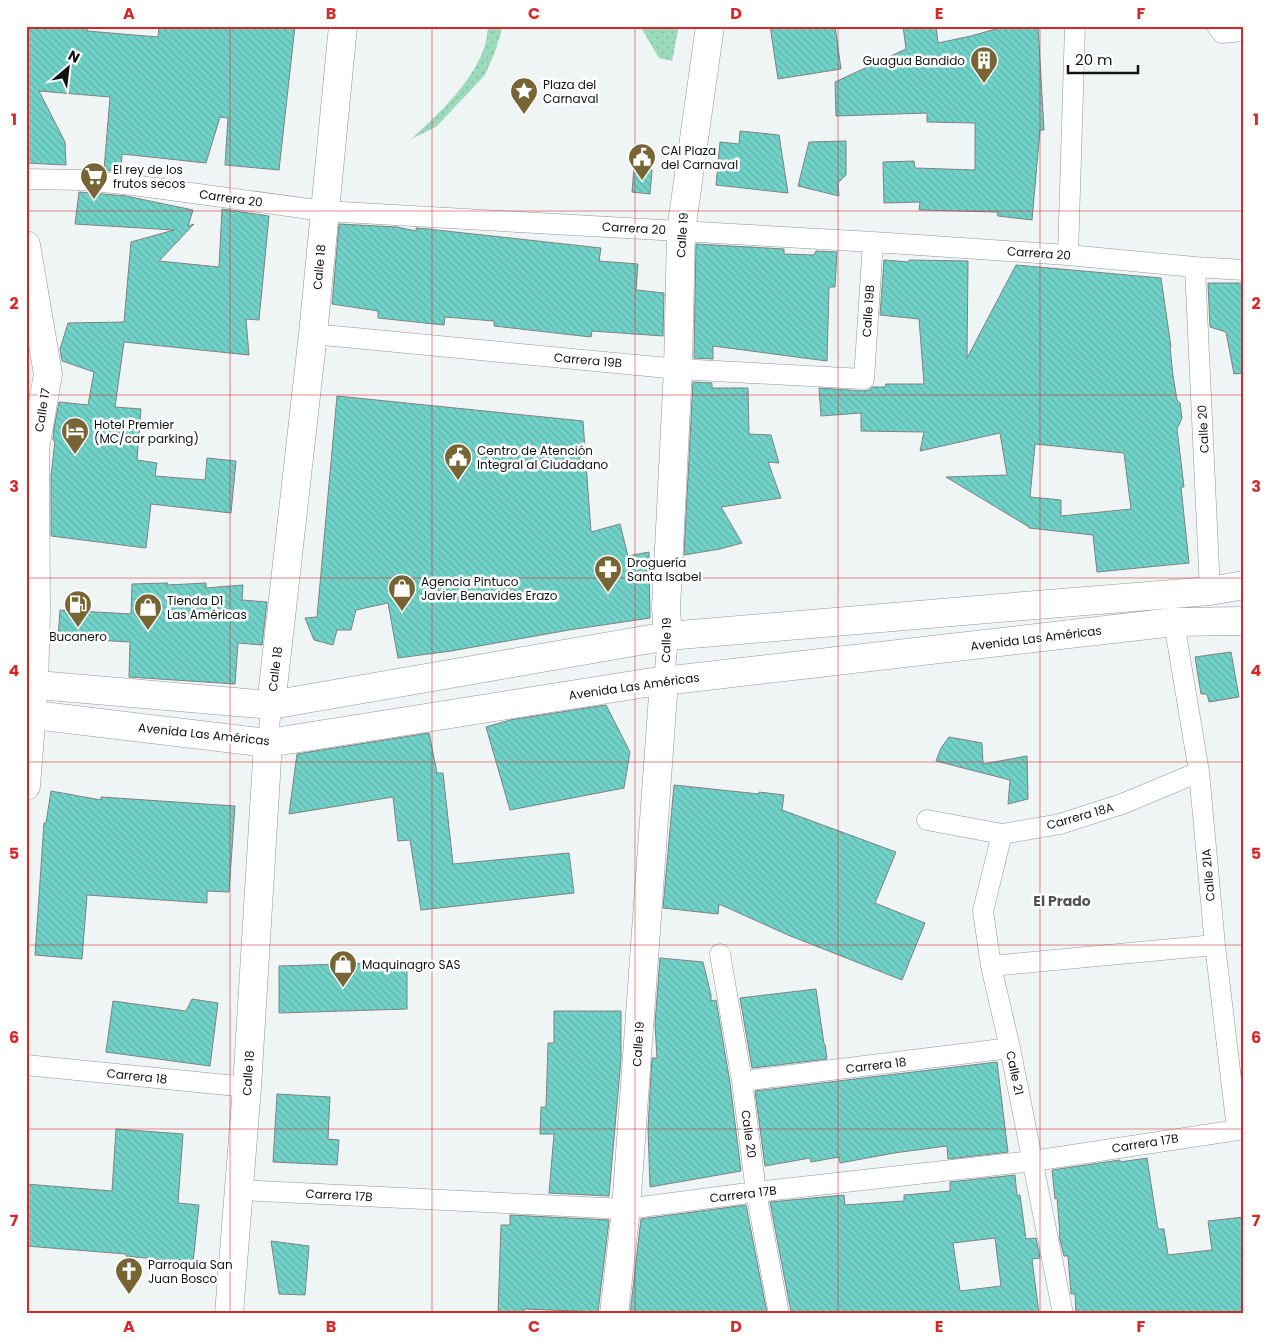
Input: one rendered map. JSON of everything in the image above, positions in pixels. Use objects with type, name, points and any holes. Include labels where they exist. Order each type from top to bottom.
[{"type":"main road","name":"Calle 18","points":[[271,705],[313,334],[343,26]]},
{"type":"main road","name":"Calle 19","points":[[668,636],[666,608],[678,369],[681,231],[710,26]]},
{"type":"main road","name":"Calle 17","points":[[26,245],[48,374],[35,449],[36,611],[30,685],[26,786]]},
{"type":"main road","points":[[30,685],[271,705],[668,636],[1014,606],[1210,592],[1244,585]]},
{"type":"main road","name":"Avenida Las Américas","points":[[29,715],[268,742],[664,681],[1174,622],[1244,621]]},
{"type":"main road","name":"Calle 19","points":[[614,1314],[626,1209],[664,681]]},
{"type":"main road","name":"Calle 18","points":[[229,1314],[247,1087],[268,742]]},
{"type":"street","points":[[1068,255],[1075,26]]},
{"type":"street","points":[[1217,26],[1222,33],[1244,31]]},
{"type":"street","name":"Carrera 20","points":[[26,179],[84,180],[133,185],[324,211],[873,242],[1068,255],[1244,270]]},
{"type":"street","name":"Calle 19B","points":[[864,379],[873,242]]},
{"type":"street","name":"Calle 20","points":[[1195,267],[1210,592]]},
{"type":"street","name":"Carrera 19B","points":[[313,334],[678,369],[864,379]]},
{"type":"street","name":"Calle 21A","points":[[1174,622],[1199,772],[1215,945],[1240,1129]]},
{"type":"street","name":"Calle 19","points":[[664,681],[668,636]]},
{"type":"street","name":"Calle 18","points":[[268,742],[271,705]]},
{"type":"street","name":"Carrera 18A","points":[[928,820],[1002,834],[1060,824],[1122,804],[1199,772]]},
{"type":"street","name":"Calle 21","points":[[1002,834],[983,911],[990,966],[1010,1048],[1063,1314]]},
{"type":"street","points":[[990,966],[1215,945]]},
{"type":"street","name":"Calle 20","points":[[720,954],[742,1082],[756,1192],[779,1314]]},
{"type":"street","name":"Carrera 18","points":[[742,1082],[1010,1048]]},
{"type":"street","name":"Carrera 18","points":[[26,1065],[247,1087]]},
{"type":"street","name":"Carrera 17B","points":[[239,1190],[626,1209],[756,1192],[1033,1161],[1240,1129]]},
{"type":"green space","points":[[488,26],[503,26],[485,75],[436,127],[411,139],[443,108],[473,72],[485,45]]},
{"type":"green space","points":[[640,26],[679,26],[672,61],[659,58]]},
{"type":"building","points":[[26,26],[88,26],[87,31],[158,37],[159,26],[295,26],[279,170],[225,165],[228,118],[220,117],[206,163],[122,154],[121,172],[104,170],[110,97],[39,91],[65,142],[66,165],[26,163]]},
{"type":"building","points":[[770,26],[835,26],[841,69],[778,79]]},
{"type":"building","points":[[903,26],[936,26],[938,43],[1006,26],[1038,26],[1044,130],[1040,130],[1032,220],[998,216],[997,212],[919,210],[920,202],[884,203],[883,162],[914,161],[915,168],[975,170],[975,123],[927,122],[927,113],[836,116],[835,82],[906,49]]},
{"type":"building","points":[[740,131],[779,135],[788,193],[716,185],[720,142],[739,144]]},
{"type":"building","points":[[846,141],[846,175],[838,183],[839,196],[798,186],[809,142]]},
{"type":"building","name":"CAI Plaza del Carnaval","points":[[634,168],[652,170],[650,194],[632,192]]},
{"type":"building","points":[[79,192],[126,196],[193,210],[188,226],[194,224],[159,261],[219,267],[222,209],[269,216],[259,320],[246,319],[249,355],[124,342],[115,407],[141,409],[137,460],[157,463],[155,476],[205,480],[207,458],[236,461],[231,513],[151,504],[146,548],[51,536],[51,476],[55,441],[53,440],[59,402],[88,405],[94,372],[62,361],[60,349],[68,323],[124,322],[131,242],[174,230],[75,224]]},
{"type":"building","points":[[339,224],[397,227],[416,231],[416,228],[428,229],[601,248],[599,261],[638,264],[636,290],[664,293],[663,336],[592,331],[591,337],[494,326],[494,321],[445,317],[444,325],[378,318],[378,311],[332,304]]},
{"type":"building","points":[[696,244],[784,249],[784,254],[814,255],[816,251],[837,252],[835,287],[829,287],[827,361],[713,346],[713,359],[694,358]]},
{"type":"building","points":[[884,260],[909,262],[909,260],[968,261],[967,358],[1016,265],[1161,278],[1171,347],[1173,376],[1182,418],[1177,429],[1184,487],[1181,487],[1189,563],[1097,572],[1093,535],[1029,528],[946,477],[1007,475],[1000,433],[920,451],[924,432],[861,431],[861,413],[821,416],[819,388],[863,391],[869,390],[872,387],[885,387],[886,384],[924,384],[919,319],[880,315]],"holes":[[[1035,444],[1124,453],[1131,509],[1061,516],[1061,500],[1030,497]]]},
{"type":"building","points":[[1208,283],[1244,283],[1244,373],[1234,374],[1226,332],[1210,327]]},
{"type":"building","points":[[693,382],[712,383],[712,388],[748,388],[749,434],[771,435],[779,463],[768,462],[781,498],[721,507],[742,543],[684,555]]},
{"type":"building","name":"Centro de Atención Integral al Ciudadano","points":[[337,396],[583,421],[591,532],[620,524],[628,556],[649,552],[650,618],[398,658],[388,603],[356,610],[351,630],[337,630],[333,645],[314,640],[305,618],[317,617]]},
{"type":"building","points":[[168,583],[167,585],[206,583],[206,588],[243,585],[242,600],[267,602],[262,645],[238,643],[235,684],[129,677],[130,642],[58,638],[60,610],[131,614],[132,584]]},
{"type":"building","points":[[1231,652],[1239,697],[1209,702],[1207,694],[1201,694],[1195,657]]},
{"type":"building","points":[[606,705],[630,752],[624,788],[510,810],[486,727],[510,720]]},
{"type":"building","points":[[429,733],[437,773],[443,773],[453,864],[569,853],[574,893],[421,910],[410,840],[398,841],[393,797],[289,814],[297,754]]},
{"type":"building","points":[[949,737],[982,743],[983,764],[1027,756],[1028,799],[1008,804],[1010,780],[936,761],[941,748]]},
{"type":"building","points":[[674,785],[784,795],[782,810],[896,852],[875,903],[925,923],[902,980],[788,935],[719,904],[718,914],[663,908]]},
{"type":"building","points":[[51,791],[101,800],[101,797],[235,806],[229,892],[207,891],[207,903],[87,895],[82,959],[35,955],[44,823],[46,823]]},
{"type":"building","points":[[660,958],[703,962],[711,1001],[716,1000],[730,1083],[741,1171],[650,1187],[648,1128],[652,1058],[657,1058],[655,1024]]},
{"type":"building","name":"Maquinagro SAS","points":[[407,962],[407,1009],[279,1013],[279,966]]},
{"type":"building","points":[[816,989],[827,1059],[752,1068],[740,998]]},
{"type":"building","points":[[192,999],[218,1003],[210,1066],[106,1052],[113,1001],[186,1011]]},
{"type":"building","points":[[554,1011],[621,1011],[621,1058],[609,1196],[549,1193],[554,1134],[540,1134],[541,1107],[546,1107],[548,1043],[554,1043]]},
{"type":"building","points":[[997,1062],[1008,1152],[948,1159],[947,1146],[840,1163],[839,1157],[811,1162],[810,1158],[765,1166],[755,1091]]},
{"type":"building","points":[[277,1094],[330,1097],[328,1139],[339,1140],[337,1165],[273,1162]]},
{"type":"building","points":[[116,1129],[183,1134],[178,1203],[199,1205],[193,1263],[126,1256],[126,1254],[26,1246],[26,1184],[112,1191]]},
{"type":"building","points":[[1147,1158],[1158,1229],[1164,1229],[1168,1255],[1212,1250],[1208,1221],[1244,1217],[1244,1314],[1076,1314],[1075,1294],[1071,1294],[1068,1256],[1064,1256],[1059,1236],[1057,1198],[1055,1199],[1052,1170]]},
{"type":"building","points":[[1015,1175],[1017,1195],[1020,1195],[1026,1239],[1036,1238],[1040,1258],[1032,1259],[1039,1314],[797,1314],[797,1312],[791,1312],[770,1202],[844,1195],[845,1205],[904,1201],[904,1195],[950,1191],[950,1182]],"holes":[[[995,1238],[1001,1286],[960,1291],[953,1243]]]},
{"type":"building","points":[[746,1205],[767,1313],[630,1314],[641,1219]]},
{"type":"building","points":[[510,1215],[609,1220],[598,1312],[524,1309],[524,1314],[498,1314],[501,1225],[510,1225]]},
{"type":"building","points":[[271,1241],[309,1246],[305,1295],[279,1294]]},
{"type":"place","name":"Guagua Bandido","points":[[984,84]]},
{"type":"place","name":"Plaza del Carnaval","points":[[524,115]]},
{"type":"place","name":"CAI Plaza del Carnaval","points":[[642,181]]},
{"type":"place","name":"El rey de los frutos secos","points":[[94,200]]},
{"type":"place","name":"Hotel Premier (MC/car parking)","points":[[75,455]]},
{"type":"place","name":"Centro de Atención Integral al Ciudadano","points":[[458,481]]},
{"type":"place","name":"Droguería Santa Isabel","points":[[608,593]]},
{"type":"place","name":"Agencia Pintuco Javier Benavides Erazo","points":[[402,612]]},
{"type":"place","name":"Bucanero","points":[[78,628]]},
{"type":"place","name":"Tienda D1 Las Américas","points":[[148,631]]},
{"type":"place","name":"Maquinagro SAS","points":[[343,988]]},
{"type":"place","name":"Parroquia San Juan Bosco","points":[[129,1295]]},
{"type":"district","name":"El Prado","points":[[1062,901]]}]
